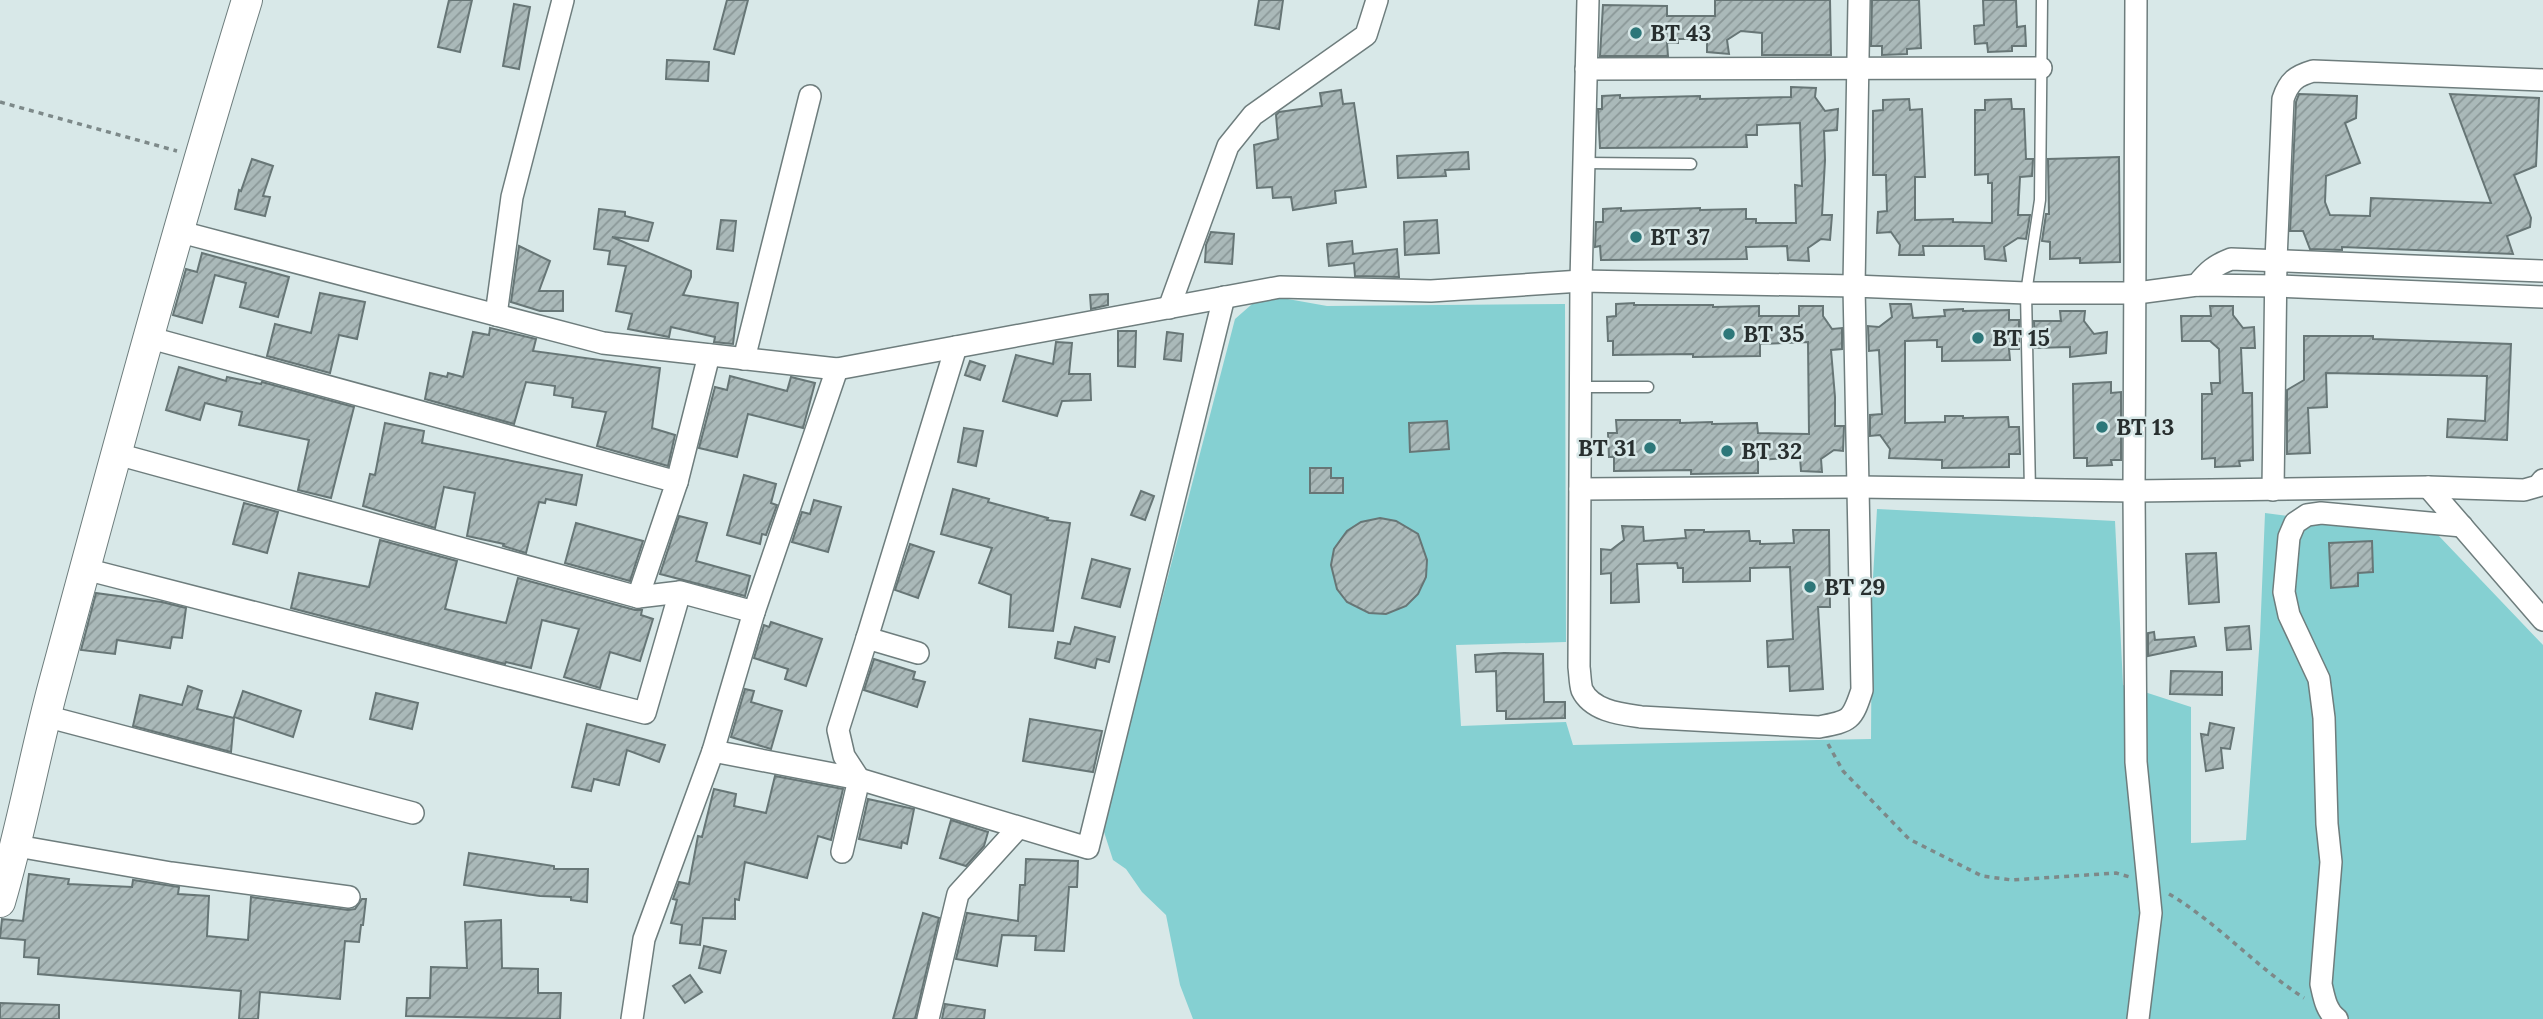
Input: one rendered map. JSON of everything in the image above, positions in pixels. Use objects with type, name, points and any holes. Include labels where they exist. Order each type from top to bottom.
[{"type":"main road","points":[[0,902],[17,845],[45,716],[147,337],[247,0]]},
{"type":"street","points":[[496,315],[512,197],[563,0]]},
{"type":"street","points":[[1169,308],[1228,146],[1253,115],[1366,35],[1377,0]]},
{"type":"street","points":[[1588,0],[1580,387],[1579,667],[1583,690],[1595,704],[1616,713],[1641,718],[1819,727],[1842,722],[1855,714],[1862,690],[1854,286],[1859,0]]},
{"type":"street","points":[[2136,0],[2136,762],[2151,913],[2138,1019]]},
{"type":"street","points":[[1586,69],[2042,68]]},
{"type":"street","points":[[2273,490],[2276,260],[2283,99],[2287,87],[2297,76],[2314,71],[2543,80]]},
{"type":"street","points":[[744,359],[810,96]]},
{"type":"street","points":[[177,231],[603,343],[837,369],[1280,287],[1431,291],[1581,281],[1854,286],[2026,293],[2137,293],[2197,285],[2543,297]]},
{"type":"street","points":[[2197,285],[2207,272],[2219,263],[2231,260],[2543,271]]},
{"type":"street","points":[[713,751],[859,779],[1088,848],[1224,297]]},
{"type":"street","points":[[147,337],[677,482]]},
{"type":"street","points":[[842,852],[859,779],[844,756],[838,730],[956,347]]},
{"type":"street","points":[[638,597],[677,482],[709,355]]},
{"type":"street","points":[[632,1019],[644,939],[713,751],[754,612],[837,369]]},
{"type":"street","points":[[117,454],[638,597],[680,593],[754,612]]},
{"type":"street","points":[[1580,489],[1858,487],[2134,491],[2428,487],[2524,490],[2538,486],[2543,480]]},
{"type":"street","points":[[2428,487],[2543,620]]},
{"type":"street","points":[[2335,1018],[2325,1000],[2322,984],[2331,862],[2324,718],[2319,679],[2286,604],[2284,592],[2289,537],[2295,523],[2307,515],[2321,513],[2462,526]]},
{"type":"street","points":[[85,569],[645,713],[680,593]]},
{"type":"street","points":[[867,638],[918,653]]},
{"type":"street","points":[[45,716],[413,813]]},
{"type":"street","points":[[928,1019],[958,894],[1018,828]]},
{"type":"street","points":[[17,845],[171,873],[349,897]]},
{"type":"lane","points":[[2029,491],[2026,293],[2040,200],[2042,0]]},
{"type":"lane","points":[[1584,163],[1691,164]]},
{"type":"lane","points":[[1580,387],[1648,387]]},
{"type":"path","points":[[0,102],[199,157]]},
{"type":"path","points":[[1819,727],[1843,771],[1909,839],[1982,876],[2011,880],[2116,873],[2148,881],[2190,906],[2283,985],[2335,1018]]},
{"type":"shaded area","points":[[1271,296],[1327,306],[1565,304],[1566,642],[1456,645],[1461,726],[1566,722],[1573,745],[1871,739],[1872,595],[1877,509],[2115,521],[2123,685],[2191,707],[2191,843],[2246,840],[2260,636],[2265,513],[2438,535],[2543,645],[2543,1019],[1193,1019],[1180,985],[1166,915],[1142,892],[1126,869],[1113,860],[1104,832],[1109,803],[1235,319],[1259,298]]},
{"type":"building","points":[[449,0],[472,0],[460,52],[438,47]]},
{"type":"building","points":[[727,0],[748,0],[734,54],[714,49]]},
{"type":"building","points":[[1259,0],[1283,0],[1279,29],[1255,25]]},
{"type":"building","points":[[1715,0],[1830,0],[1831,55],[1762,55],[1762,33],[1741,31],[1727,40],[1729,54],[1707,52],[1707,39],[1678,39],[1678,43],[1667,43],[1668,56],[1600,56],[1603,5],[1667,6],[1667,16],[1715,16]]},
{"type":"building","points":[[1872,0],[1919,0],[1921,48],[1907,49],[1907,54],[1882,55],[1882,46],[1871,46]]},
{"type":"building","points":[[1983,0],[2016,0],[2017,27],[2025,26],[2026,46],[2012,46],[2012,51],[1988,52],[1987,43],[1975,44],[1974,26],[1984,25]]},
{"type":"building","points":[[514,4],[530,7],[519,69],[503,66]]},
{"type":"building","points":[[667,60],[709,62],[708,81],[666,79]]},
{"type":"building","points":[[1791,87],[1816,88],[1815,97],[1825,111],[1838,109],[1837,130],[1824,131],[1822,215],[1832,215],[1830,240],[1821,239],[1808,248],[1809,261],[1788,260],[1787,246],[1746,247],[1747,259],[1601,260],[1600,246],[1595,247],[1596,222],[1603,222],[1603,209],[1746,209],[1746,219],[1756,219],[1756,223],[1796,223],[1795,185],[1802,186],[1800,123],[1757,125],[1757,135],[1746,135],[1747,147],[1600,148],[1598,109],[1602,109],[1602,96],[1700,96],[1700,99],[1791,97]]},
{"type":"building","points":[[1341,90],[1343,104],[1354,103],[1366,187],[1335,191],[1336,203],[1293,210],[1291,197],[1273,198],[1272,187],[1257,188],[1254,145],[1278,139],[1276,115],[1279,112],[1322,106],[1320,93]]},
{"type":"building","points":[[2299,94],[2357,96],[2356,118],[2345,123],[2360,163],[2326,176],[2325,202],[2330,215],[2370,216],[2371,198],[2491,203],[2450,94],[2539,98],[2536,166],[2514,175],[2531,218],[2530,227],[2507,236],[2513,254],[2342,247],[2342,250],[2310,249],[2303,231],[2290,231],[2296,102]]},
{"type":"building","points":[[1909,99],[1910,110],[1922,109],[1925,177],[1915,177],[1915,220],[1953,219],[1953,222],[1992,223],[1992,183],[1988,183],[1988,174],[1975,175],[1975,110],[1985,110],[1985,100],[2011,99],[2012,109],[2024,109],[2026,159],[2033,159],[2032,176],[2020,177],[2018,215],[2030,215],[2026,239],[2018,238],[2004,247],[2006,261],[1985,259],[1984,246],[1923,246],[1924,255],[1899,255],[1900,245],[1891,232],[1877,233],[1878,212],[1887,211],[1886,175],[1873,175],[1873,111],[1883,110],[1883,100]]},
{"type":"building","points":[[1468,152],[1469,169],[1445,170],[1446,176],[1398,178],[1397,156]]},
{"type":"building","points":[[2119,157],[2120,262],[2080,263],[2080,258],[2050,259],[2050,242],[2042,241],[2046,214],[2049,214],[2048,159]]},
{"type":"building","points":[[252,159],[273,166],[263,196],[270,197],[265,216],[235,209],[239,190],[241,191]]},
{"type":"building","points":[[599,209],[625,212],[625,216],[653,223],[648,241],[612,237],[691,271],[683,295],[738,303],[733,344],[714,342],[715,337],[671,327],[669,337],[628,329],[632,314],[616,311],[626,266],[608,264],[610,251],[594,249]]},
{"type":"building","points":[[721,220],[736,221],[733,251],[717,249]]},
{"type":"building","points":[[1437,220],[1439,253],[1405,255],[1404,222]]},
{"type":"building","points":[[1211,232],[1234,234],[1232,264],[1205,262],[1206,245]]},
{"type":"building","points":[[1352,241],[1353,254],[1397,249],[1399,277],[1355,276],[1354,263],[1329,266],[1327,244]]},
{"type":"building","points":[[519,246],[550,261],[539,291],[563,291],[563,311],[540,311],[511,302]]},
{"type":"building","points":[[202,253],[289,277],[278,317],[240,307],[246,283],[215,275],[202,323],[173,315],[186,269],[197,272]]},
{"type":"building","points":[[320,293],[365,302],[357,339],[339,335],[330,373],[267,356],[275,324],[311,333]]},
{"type":"building","points":[[1108,294],[1108,305],[1091,309],[1090,295]]},
{"type":"building","points":[[1616,304],[1713,307],[1759,306],[1759,316],[1799,316],[1799,306],[1823,306],[1823,316],[1832,329],[1842,328],[1842,349],[1831,350],[1835,426],[1844,426],[1843,451],[1834,450],[1821,459],[1822,472],[1801,471],[1800,457],[1758,460],[1758,473],[1614,471],[1614,457],[1609,457],[1608,433],[1617,433],[1616,420],[1757,423],[1758,433],[1809,434],[1808,342],[1760,344],[1760,356],[1613,355],[1613,341],[1608,341],[1607,317],[1616,316]]},
{"type":"building","points":[[1890,304],[1911,304],[1913,318],[1945,316],[1944,310],[1963,309],[2009,310],[2009,320],[2019,320],[2019,349],[2009,349],[2010,360],[1942,361],[1942,347],[1937,347],[1937,340],[1905,341],[1905,423],[1945,422],[1945,416],[2008,417],[2009,427],[2019,427],[2020,454],[2009,454],[2009,467],[1942,468],[1942,460],[1889,458],[1890,449],[1880,435],[1870,436],[1870,415],[1882,414],[1879,350],[1869,351],[1868,326],[1879,327],[1892,317]]},
{"type":"building","points":[[2210,306],[2233,306],[2233,315],[2243,328],[2254,327],[2255,348],[2241,348],[2243,393],[2252,393],[2253,460],[2239,461],[2240,466],[2215,467],[2215,458],[2202,459],[2202,394],[2212,394],[2211,383],[2220,383],[2219,349],[2210,341],[2182,341],[2181,316],[2211,316]]},
{"type":"building","points":[[2060,311],[2085,311],[2084,321],[2094,334],[2107,332],[2106,353],[2070,357],[2070,347],[2035,348],[2034,321],[2061,321]]},
{"type":"building","points":[[490,328],[536,339],[533,351],[660,368],[652,428],[675,435],[668,466],[597,446],[606,412],[572,407],[573,398],[554,395],[555,386],[526,382],[514,424],[425,399],[430,373],[447,377],[448,373],[463,377],[473,332],[489,335]]},
{"type":"building","points":[[1118,331],[1136,331],[1135,367],[1118,366]]},
{"type":"building","points":[[1167,332],[1183,334],[1181,361],[1164,359]]},
{"type":"building","points":[[2304,336],[2373,336],[2373,339],[2511,344],[2507,440],[2447,437],[2448,419],[2485,421],[2487,376],[2326,373],[2327,407],[2308,408],[2310,453],[2287,454],[2287,390],[2304,380]]},
{"type":"building","points":[[1056,342],[1072,343],[1069,374],[1090,374],[1091,400],[1062,401],[1057,416],[1003,401],[1016,355],[1053,364]]},
{"type":"building","points":[[970,361],[985,366],[980,380],[965,375]]},
{"type":"building","points":[[179,367],[226,381],[227,377],[261,384],[262,382],[354,407],[331,498],[298,490],[309,440],[239,425],[242,412],[205,403],[200,420],[166,410]]},
{"type":"building","points":[[730,376],[787,391],[791,377],[815,383],[803,428],[748,414],[737,457],[699,448],[715,387],[727,390]]},
{"type":"building","name":"BT 13","points":[[2111,382],[2111,393],[2121,392],[2121,460],[2111,460],[2112,465],[2087,466],[2087,458],[2074,458],[2073,384]]},
{"type":"building","points":[[1447,421],[1449,449],[1410,452],[1409,423]]},
{"type":"building","points":[[385,423],[424,431],[422,443],[582,475],[576,505],[546,499],[545,503],[539,502],[526,553],[503,546],[504,544],[467,536],[475,493],[444,487],[435,528],[363,506],[370,474],[375,475]]},
{"type":"building","points":[[964,428],[983,431],[976,466],[958,462]]},
{"type":"building","points":[[1310,468],[1331,468],[1331,478],[1343,478],[1343,493],[1310,493]]},
{"type":"building","points":[[744,475],[776,484],[771,503],[777,505],[766,535],[762,534],[760,544],[727,535]]},
{"type":"building","points":[[953,489],[989,499],[988,502],[1048,518],[1047,520],[1070,523],[1053,631],[1009,627],[1011,595],[979,583],[992,548],[941,534]]},
{"type":"building","points":[[1141,491],[1154,496],[1145,520],[1131,515]]},
{"type":"building","points":[[814,500],[841,507],[828,552],[792,542],[802,512],[810,514]]},
{"type":"building","points":[[244,503],[278,512],[267,553],[233,544]]},
{"type":"building","points":[[679,516],[707,523],[696,561],[750,576],[745,596],[660,574]]},
{"type":"building","points":[[1380,518],[1396,521],[1418,534],[1427,560],[1426,577],[1418,594],[1406,606],[1386,614],[1369,613],[1347,602],[1337,589],[1331,565],[1334,549],[1347,531],[1361,522]]},
{"type":"building","points":[[576,523],[643,541],[630,581],[565,563]]},
{"type":"building","points":[[1622,526],[1643,527],[1644,541],[1686,538],[1685,530],[1749,531],[1750,541],[1760,541],[1760,544],[1794,543],[1793,530],[1829,530],[1830,607],[1818,607],[1823,689],[1790,691],[1789,666],[1768,667],[1767,641],[1793,639],[1790,567],[1750,568],[1750,581],[1683,582],[1683,568],[1678,568],[1677,563],[1637,564],[1639,602],[1611,603],[1611,573],[1601,574],[1601,549],[1611,550],[1624,540]]},
{"type":"building","points":[[380,540],[457,561],[445,609],[506,623],[518,578],[642,610],[641,615],[653,619],[640,661],[610,652],[600,688],[564,677],[579,629],[542,620],[531,668],[506,662],[505,664],[291,608],[299,573],[369,587]]},
{"type":"building","points":[[2372,541],[2373,572],[2358,573],[2358,586],[2331,588],[2329,543]]},
{"type":"building","points":[[910,544],[934,552],[918,598],[895,590]]},
{"type":"building","points":[[2216,553],[2219,602],[2189,604],[2186,554]]},
{"type":"building","points":[[1092,559],[1130,569],[1120,607],[1082,598]]},
{"type":"building","points":[[96,593],[186,608],[182,638],[172,637],[170,648],[117,640],[115,654],[81,650]]},
{"type":"building","points":[[771,622],[822,639],[806,686],[785,679],[788,669],[754,658],[764,625],[769,627]]},
{"type":"building","points":[[2249,626],[2251,649],[2227,650],[2225,628]]},
{"type":"building","points":[[1075,627],[1115,637],[1109,662],[1097,659],[1095,668],[1055,658],[1058,642],[1070,644]]},
{"type":"building","points":[[2154,632],[2155,640],[2194,637],[2196,646],[2148,656],[2148,633]]},
{"type":"building","points":[[1543,654],[1544,702],[1565,702],[1565,718],[1506,719],[1506,711],[1497,711],[1496,671],[1476,672],[1475,655]]},
{"type":"building","points":[[874,659],[915,672],[913,679],[925,682],[917,707],[864,690]]},
{"type":"building","points":[[2171,671],[2222,672],[2222,695],[2170,694]]},
{"type":"building","points":[[188,686],[202,691],[197,709],[234,718],[231,752],[133,726],[140,695],[182,705]]},
{"type":"building","points":[[745,689],[754,691],[751,702],[782,711],[771,749],[731,737]]},
{"type":"building","points":[[243,691],[301,711],[293,737],[234,717]]},
{"type":"building","points":[[376,693],[418,703],[412,729],[370,719]]},
{"type":"building","points":[[1030,719],[1102,731],[1093,772],[1023,761]]},
{"type":"building","points":[[2210,723],[2234,728],[2230,749],[2221,748],[2223,768],[2206,771],[2201,734],[2208,735]]},
{"type":"building","points":[[587,724],[665,745],[659,762],[627,750],[619,785],[594,779],[591,791],[572,787]]},
{"type":"building","points":[[775,776],[843,789],[831,840],[818,836],[807,878],[745,862],[739,900],[735,899],[735,919],[703,918],[700,945],[680,943],[682,925],[671,923],[677,900],[673,899],[679,882],[689,884],[698,836],[702,837],[714,789],[736,794],[734,806],[766,813]]},
{"type":"building","points":[[868,799],[914,809],[907,844],[902,842],[901,848],[859,839]]},
{"type":"building","points":[[951,820],[988,832],[984,846],[966,866],[940,858]]},
{"type":"building","points":[[469,853],[554,866],[554,869],[588,869],[587,902],[571,900],[571,897],[540,896],[464,885]]},
{"type":"building","points":[[1026,859],[1078,861],[1077,887],[1069,887],[1064,951],[1035,950],[1036,936],[1002,935],[997,966],[956,959],[967,913],[1018,921],[1020,885],[1025,885]]},
{"type":"building","points":[[29,874],[69,879],[68,884],[132,887],[133,880],[179,887],[178,894],[209,896],[207,936],[248,940],[251,897],[348,910],[355,909],[362,899],[366,899],[359,942],[345,941],[340,999],[260,992],[258,1019],[239,1019],[241,991],[38,974],[39,958],[24,957],[25,940],[0,938],[2,919],[23,921]]},
{"type":"building","points":[[923,913],[939,918],[915,1019],[893,1019]]},
{"type":"building","points":[[501,920],[502,968],[538,969],[538,993],[561,993],[560,1019],[406,1016],[407,998],[430,998],[431,967],[467,968],[465,922]]},
{"type":"building","points":[[704,946],[726,951],[720,973],[699,968]]},
{"type":"building","points":[[690,975],[702,992],[685,1003],[673,986]]},
{"type":"building","points":[[0,1003],[59,1005],[59,1019],[0,1019]]},
{"type":"building","points":[[945,1004],[985,1010],[984,1019],[942,1019]]},
{"type":"place","name":"BT 43","points":[[1636,33]]},
{"type":"place","name":"BT 37","points":[[1636,237]]},
{"type":"place","name":"BT 35","points":[[1729,334]]},
{"type":"place","name":"BT 15","points":[[1978,338]]},
{"type":"place","name":"BT 13","points":[[2102,427]]},
{"type":"place","name":"BT 31","points":[[1650,448]]},
{"type":"place","name":"BT 32","points":[[1727,451]]},
{"type":"place","name":"BT 29","points":[[1810,587]]}]
